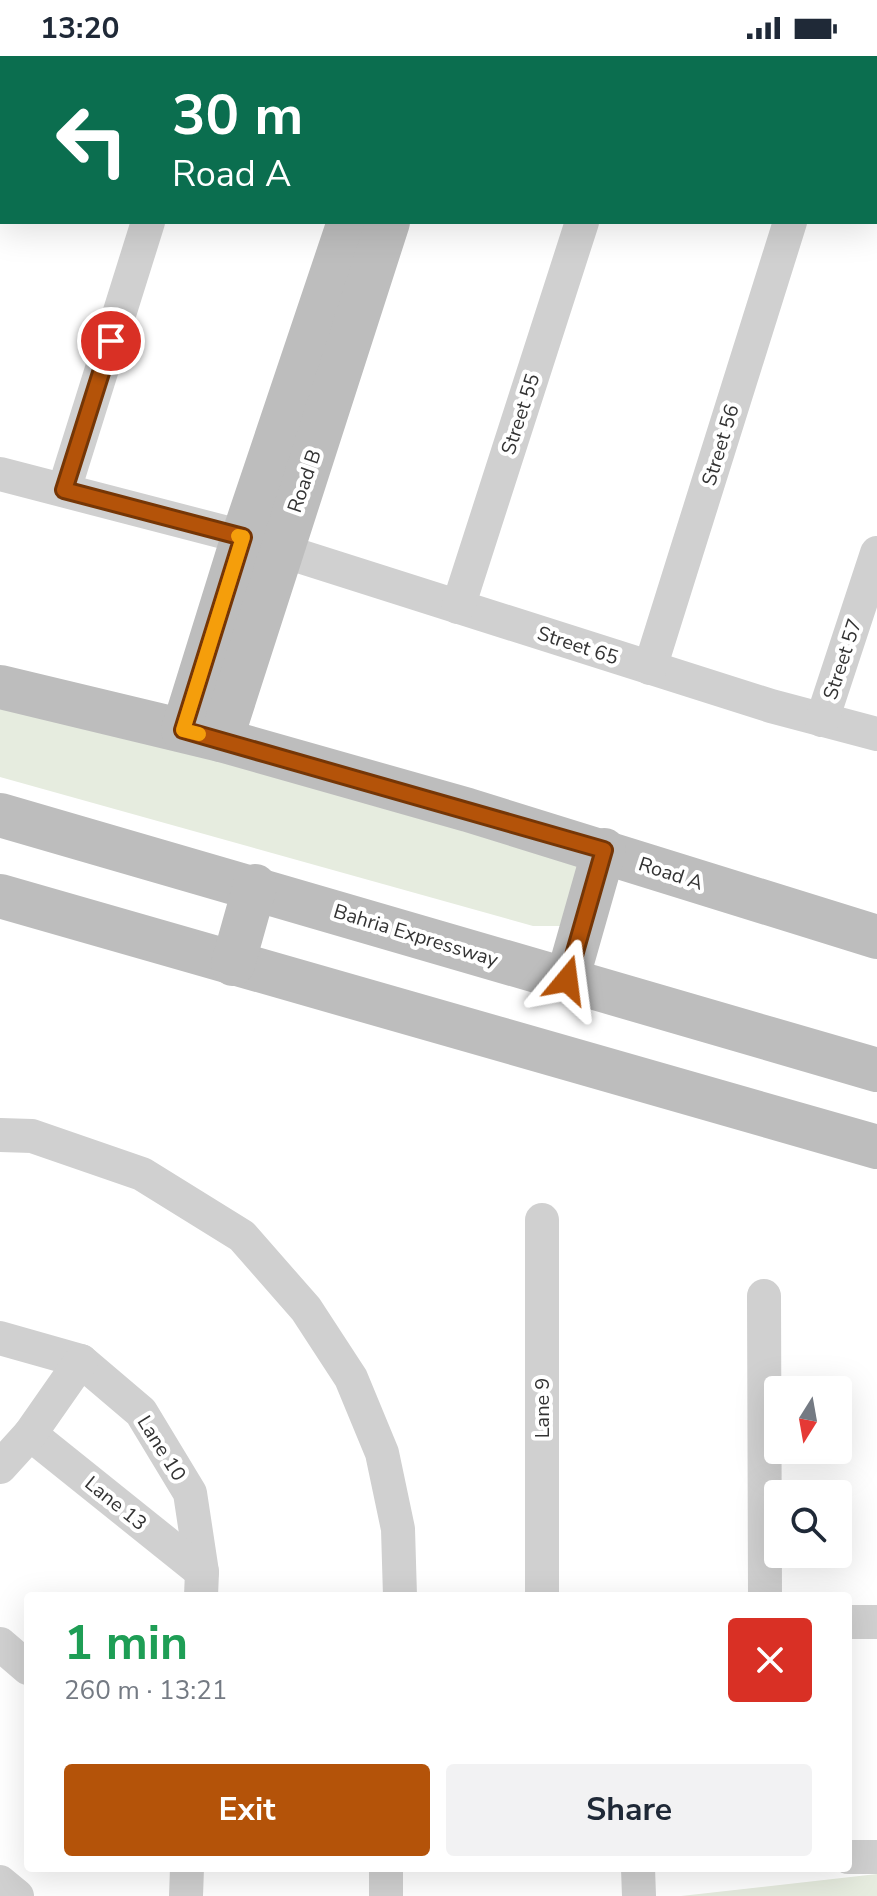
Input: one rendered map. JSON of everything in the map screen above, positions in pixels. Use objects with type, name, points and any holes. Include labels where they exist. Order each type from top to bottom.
[{"type":"main road","name":"Road B","points":[[202,735],[261,544],[348,224]]},
{"type":"main road","name":"Road B","points":[[261,544],[339,381],[387,224]]},
{"type":"main road","name":"Road A","points":[[0,687],[202,735],[604,850],[877,937]]},
{"type":"main road","name":"Bahria Expressway","points":[[0,815],[255,886],[877,1070]]},
{"type":"main road","points":[[567,980],[604,850]]},
{"type":"main road","points":[[233,964],[255,886]]},
{"type":"main road","points":[[0,896],[877,1147]]},
{"type":"street","points":[[64,490],[147,224]]},
{"type":"street","name":"Street 55","points":[[458,607],[581,224]]},
{"type":"street","name":"Street 56","points":[[650,668],[789,224]]},
{"type":"street","name":"Street 65","points":[[0,474],[261,544],[650,668],[877,734]]},
{"type":"street","name":"Street 57","points":[[822,720],[877,553]]},
{"type":"street","points":[[0,1135],[32,1136],[142,1174],[242,1236],[306,1309],[351,1378],[382,1453],[398,1529],[400,1592]]},
{"type":"street","name":"Lane 9","points":[[542,1220],[542,1592]]},
{"type":"street","points":[[764,1296],[765,1592]]},
{"type":"street","name":"Lane 10","points":[[0,1338],[81,1361],[141,1412],[190,1493],[201,1584]]},
{"type":"street","points":[[0,1467],[30,1434],[81,1361]]},
{"type":"street","name":"Lane 13","points":[[30,1434],[201,1584]]},
{"type":"street","points":[[852,1622],[877,1622]]},
{"type":"street","points":[[0,1644],[24,1665]]},
{"type":"street","points":[[852,1857],[877,1857]]},
{"type":"street","points":[[186,1896],[187,1872]]},
{"type":"street","points":[[386,1872],[386,1896]]},
{"type":"street","points":[[638,1872],[639,1896]]},
{"type":"street","points":[[0,1882],[17,1896]]},
{"type":"shaded area","points":[[0,703],[582,859],[560,926],[533,926],[0,777]]},
{"type":"shaded area","points":[[877,1874],[877,1896],[681,1896]]},
{"type":"slow traffic","points":[[199,734],[183,730],[243,537],[238,536]]},
{"type":"route","points":[[111,341],[64,490],[243,537],[183,730],[604,850],[567,980]]}]
